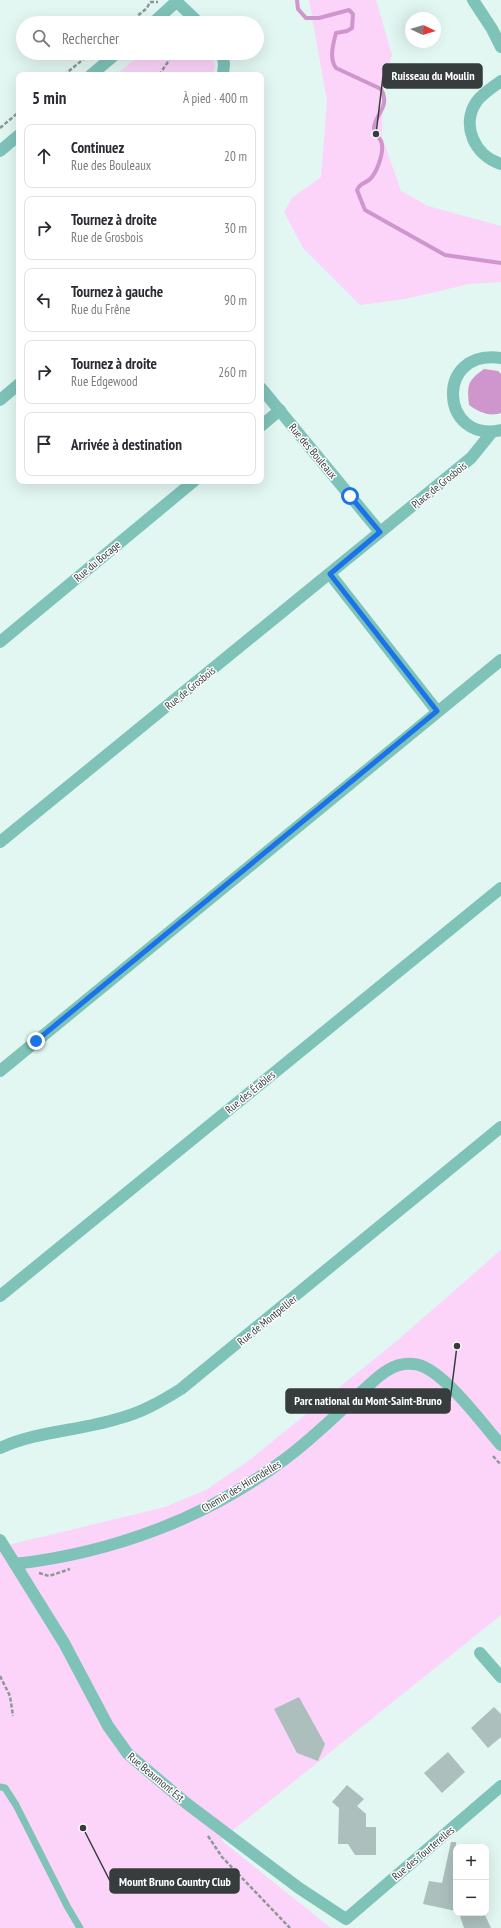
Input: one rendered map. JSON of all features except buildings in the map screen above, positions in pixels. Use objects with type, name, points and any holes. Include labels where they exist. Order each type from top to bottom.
[{"type":"street","points":[[160,16],[176,0],[192,16]]},
{"type":"street","points":[[473,0],[492,29],[501,47]]},
{"type":"street","points":[[95,72],[109,60]]},
{"type":"street","points":[[223,60],[223,72]]},
{"type":"street","points":[[501,81],[477,101],[471,116],[470,127],[472,138],[481,153],[490,160],[501,164]]},
{"type":"street","points":[[0,151],[16,138]]},
{"type":"street","name":"Place de Grosbois","points":[[496,431],[478,430],[468,425],[460,417],[454,406],[452,394],[454,383],[459,372],[467,364],[478,358],[490,356],[501,358]]},
{"type":"street","points":[[0,400],[16,387]]},
{"type":"street","name":"Rue des Bouleaux","points":[[264,391],[380,532]]},
{"type":"street","points":[[264,423],[280,410]]},
{"type":"street","name":"Place de Grosbois","points":[[380,532],[471,458],[496,431]]},
{"type":"street","name":"Rue du Bocage","points":[[0,642],[190,484]]},
{"type":"street","name":"Rue de Grosbois","points":[[0,842],[380,532]]},
{"type":"street","points":[[330,574],[437,711]]},
{"type":"street","points":[[0,1071],[501,660]]},
{"type":"street","name":"Rue des Érables","points":[[0,1296],[501,888]]},
{"type":"street","name":"Rue de Montpellier","points":[[0,1448],[38,1435],[117,1419],[149,1409],[181,1389],[501,1128]]},
{"type":"street","name":"Chemin des Hirondelles","points":[[15,1564],[94,1550],[152,1532],[200,1510],[260,1477],[306,1443],[382,1374],[402,1365],[417,1364],[433,1371],[452,1389],[501,1445]]},
{"type":"street","name":"Rue Beaumont Est","points":[[0,1540],[75,1662],[108,1726],[128,1754],[186,1803],[299,1888],[346,1919]]},
{"type":"street","points":[[480,1653],[501,1677]]},
{"type":"street","name":"Rue des Tourterelles","points":[[346,1919],[501,1786]]},
{"type":"lane","points":[[0,1786],[5,1788],[16,1805],[67,1906],[80,1928]]},
{"type":"path","points":[[137,16],[147,8],[150,1]]},
{"type":"path","points":[[68,72],[82,60]]},
{"type":"path","points":[[160,72],[169,60]]},
{"type":"path","points":[[0,128],[16,115]]},
{"type":"path","points":[[0,1676],[10,1696],[13,1716]]},
{"type":"path","points":[[206,1833],[222,1857],[290,1928]]},
{"type":"shaded area","points":[[309,0],[376,0],[392,55],[383,80],[382,137],[401,191],[428,206],[501,226],[501,282],[469,284],[405,299],[360,305],[303,248],[284,212],[292,198],[321,177],[327,101]]},
{"type":"shaded area","points":[[134,60],[214,61],[213,72],[120,72]]},
{"type":"shaded area","points":[[484,369],[498,371],[501,374],[501,413],[484,413],[469,405],[469,384],[474,377]]},
{"type":"shaded area","points":[[501,1250],[501,1615],[221,1840],[331,1928],[0,1928],[0,1547],[165,1507],[206,1490],[247,1462],[399,1339]]},
{"type":"waterway","points":[[297,0],[298,9],[306,18],[319,18],[349,10],[353,14],[352,28],[347,31],[336,33],[332,51],[334,64],[336,68],[381,89],[384,95],[382,110],[374,127],[375,133],[382,145],[380,159],[372,177],[360,185],[357,190],[365,210],[445,255],[501,263]]},
{"type":"place","name":"Ruisseau du Moulin","points":[[376,134]]},
{"type":"place","name":"Parc national du Mont-Saint-Bruno","points":[[457,1346]]},
{"type":"place","name":"Mount Bruno Country Club","points":[[83,1828]]},
{"type":"route","points":[[36,1041],[437,711],[330,574],[380,532],[350,496]]}]
